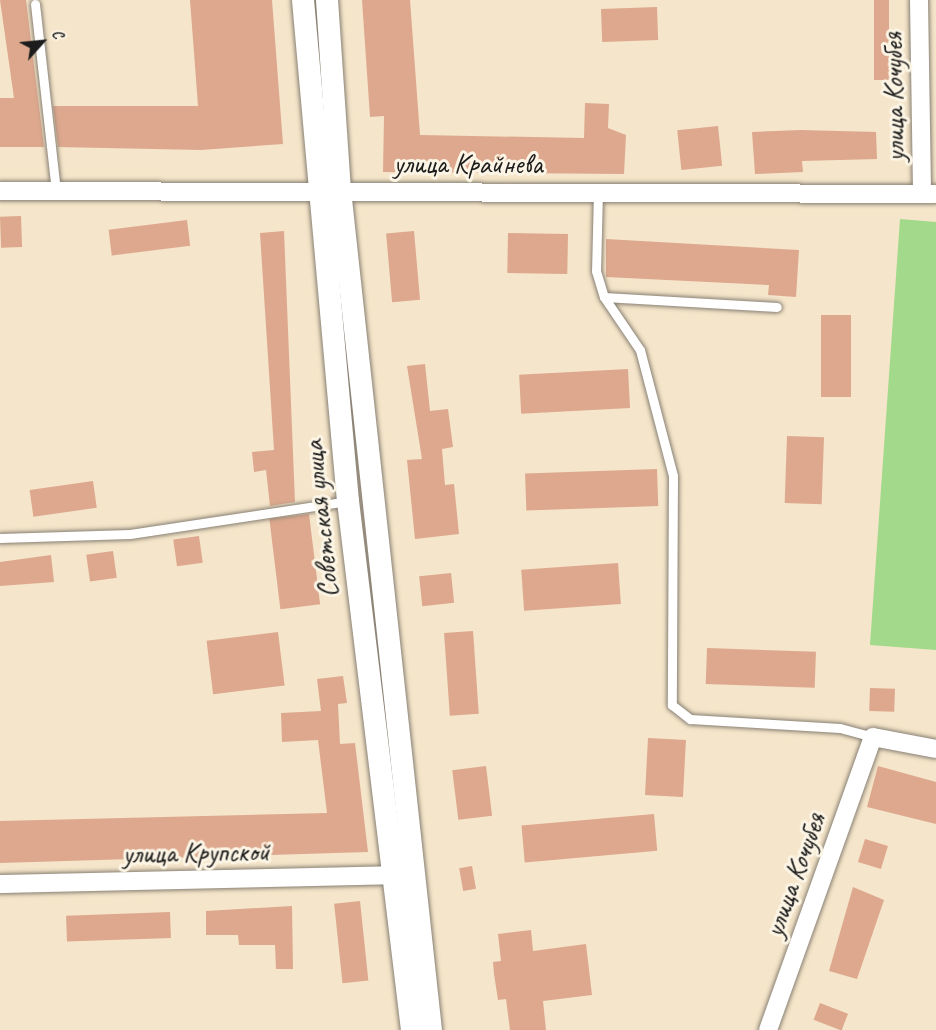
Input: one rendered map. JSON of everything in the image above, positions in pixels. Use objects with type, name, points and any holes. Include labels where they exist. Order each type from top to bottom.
[{"type":"street","name":"Советская улица","points":[[303,0],[317,190],[348,501],[412,1030]]},
{"type":"street","name":"Советская улица","points":[[327,0],[340,190],[430,1030]]},
{"type":"street","name":"улица Кочубея","points":[[919,0],[929,194]]},
{"type":"street","name":"улица Крайнева","points":[[0,191],[340,190],[929,194]]},
{"type":"street","name":"улица Кочубея","points":[[768,1030],[873,737]]},
{"type":"street","points":[[873,737],[936,749]]},
{"type":"street","name":"улица Крупской","points":[[0,884],[393,875]]},
{"type":"lane","points":[[35,4],[56,192]]},
{"type":"lane","points":[[598,191],[596,271],[604,297],[640,350],[673,476],[672,705],[690,719],[840,728],[873,737]]},
{"type":"lane","points":[[604,297],[777,307]]},
{"type":"lane","points":[[0,538],[130,534],[348,501]]},
{"type":"green space","points":[[900,219],[936,222],[936,650],[870,645]]},
{"type":"building","points":[[0,0],[26,0],[44,147],[0,147],[0,98],[14,98]]},
{"type":"building","points":[[190,0],[272,0],[283,144],[201,150],[58,147],[53,106],[198,106]]},
{"type":"building","points":[[362,0],[410,0],[420,135],[584,138],[585,103],[609,104],[608,128],[626,135],[624,174],[383,172],[384,116],[370,117]]},
{"type":"building","points":[[874,0],[889,0],[889,80],[874,80]]},
{"type":"building","points":[[657,7],[658,40],[602,42],[601,9]]},
{"type":"building","points":[[718,126],[722,166],[681,170],[677,130]]},
{"type":"building","points":[[801,130],[876,132],[877,159],[802,161],[803,172],[755,174],[752,132]]},
{"type":"building","points":[[21,216],[22,247],[1,248],[0,217]]},
{"type":"building","points":[[187,220],[190,246],[112,255],[109,230]]},
{"type":"building","points":[[284,231],[295,502],[270,506],[266,470],[254,472],[252,452],[274,450],[260,233]]},
{"type":"building","points":[[414,231],[420,300],[392,302],[386,233]]},
{"type":"building","points":[[508,233],[568,234],[567,274],[507,273]]},
{"type":"building","points":[[606,239],[799,250],[796,297],[768,295],[769,285],[606,277]]},
{"type":"building","points":[[821,315],[851,315],[851,397],[821,397]]},
{"type":"building","points":[[425,364],[430,411],[448,409],[453,447],[442,449],[445,485],[454,484],[459,534],[415,539],[407,460],[422,459],[407,366]]},
{"type":"building","points":[[628,369],[630,408],[521,414],[519,375]]},
{"type":"building","points":[[787,436],[824,437],[822,504],[785,503]]},
{"type":"building","points":[[657,469],[658,506],[526,511],[525,474]]},
{"type":"building","points":[[93,481],[97,508],[33,517],[30,490]]},
{"type":"building","points":[[309,514],[320,604],[280,609],[269,519]]},
{"type":"building","points":[[199,536],[203,563],[177,566],[173,540]]},
{"type":"building","points":[[113,551],[117,578],[90,581],[86,555]]},
{"type":"building","points":[[51,555],[54,582],[0,586],[0,562]]},
{"type":"building","points":[[618,563],[621,604],[524,611],[521,570]]},
{"type":"building","points":[[451,573],[454,603],[422,606],[419,576]]},
{"type":"building","points":[[473,631],[479,714],[450,716],[444,633]]},
{"type":"building","points":[[278,632],[285,686],[213,694],[207,641]]},
{"type":"building","points":[[707,648],[816,652],[815,688],[706,684]]},
{"type":"building","points":[[343,676],[347,703],[338,704],[340,744],[355,743],[368,852],[0,863],[0,821],[327,813],[318,740],[282,742],[281,713],[321,711],[317,679]]},
{"type":"building","points":[[870,688],[895,689],[894,712],[869,711]]},
{"type":"building","points":[[648,738],[686,740],[683,797],[645,795]]},
{"type":"building","points":[[486,766],[492,816],[458,820],[452,770]]},
{"type":"building","points":[[878,766],[936,782],[936,824],[867,807]]},
{"type":"building","points":[[654,814],[657,851],[525,862],[522,826]]},
{"type":"building","points":[[865,839],[888,846],[881,869],[858,862]]},
{"type":"building","points":[[472,866],[476,889],[463,891],[459,868]]},
{"type":"building","points":[[853,887],[884,900],[857,979],[829,971]]},
{"type":"building","points":[[360,901],[368,981],[343,983],[334,904]]},
{"type":"building","points":[[292,906],[293,969],[276,969],[275,945],[239,945],[238,935],[206,935],[206,911]]},
{"type":"building","points":[[170,912],[171,938],[67,942],[66,916]]},
{"type":"building","points":[[531,930],[533,951],[586,944],[592,995],[543,1001],[546,1030],[510,1030],[506,999],[498,1000],[494,974],[493,962],[501,961],[498,934]]},
{"type":"building","points":[[820,1003],[848,1014],[842,1030],[814,1020]]}]
